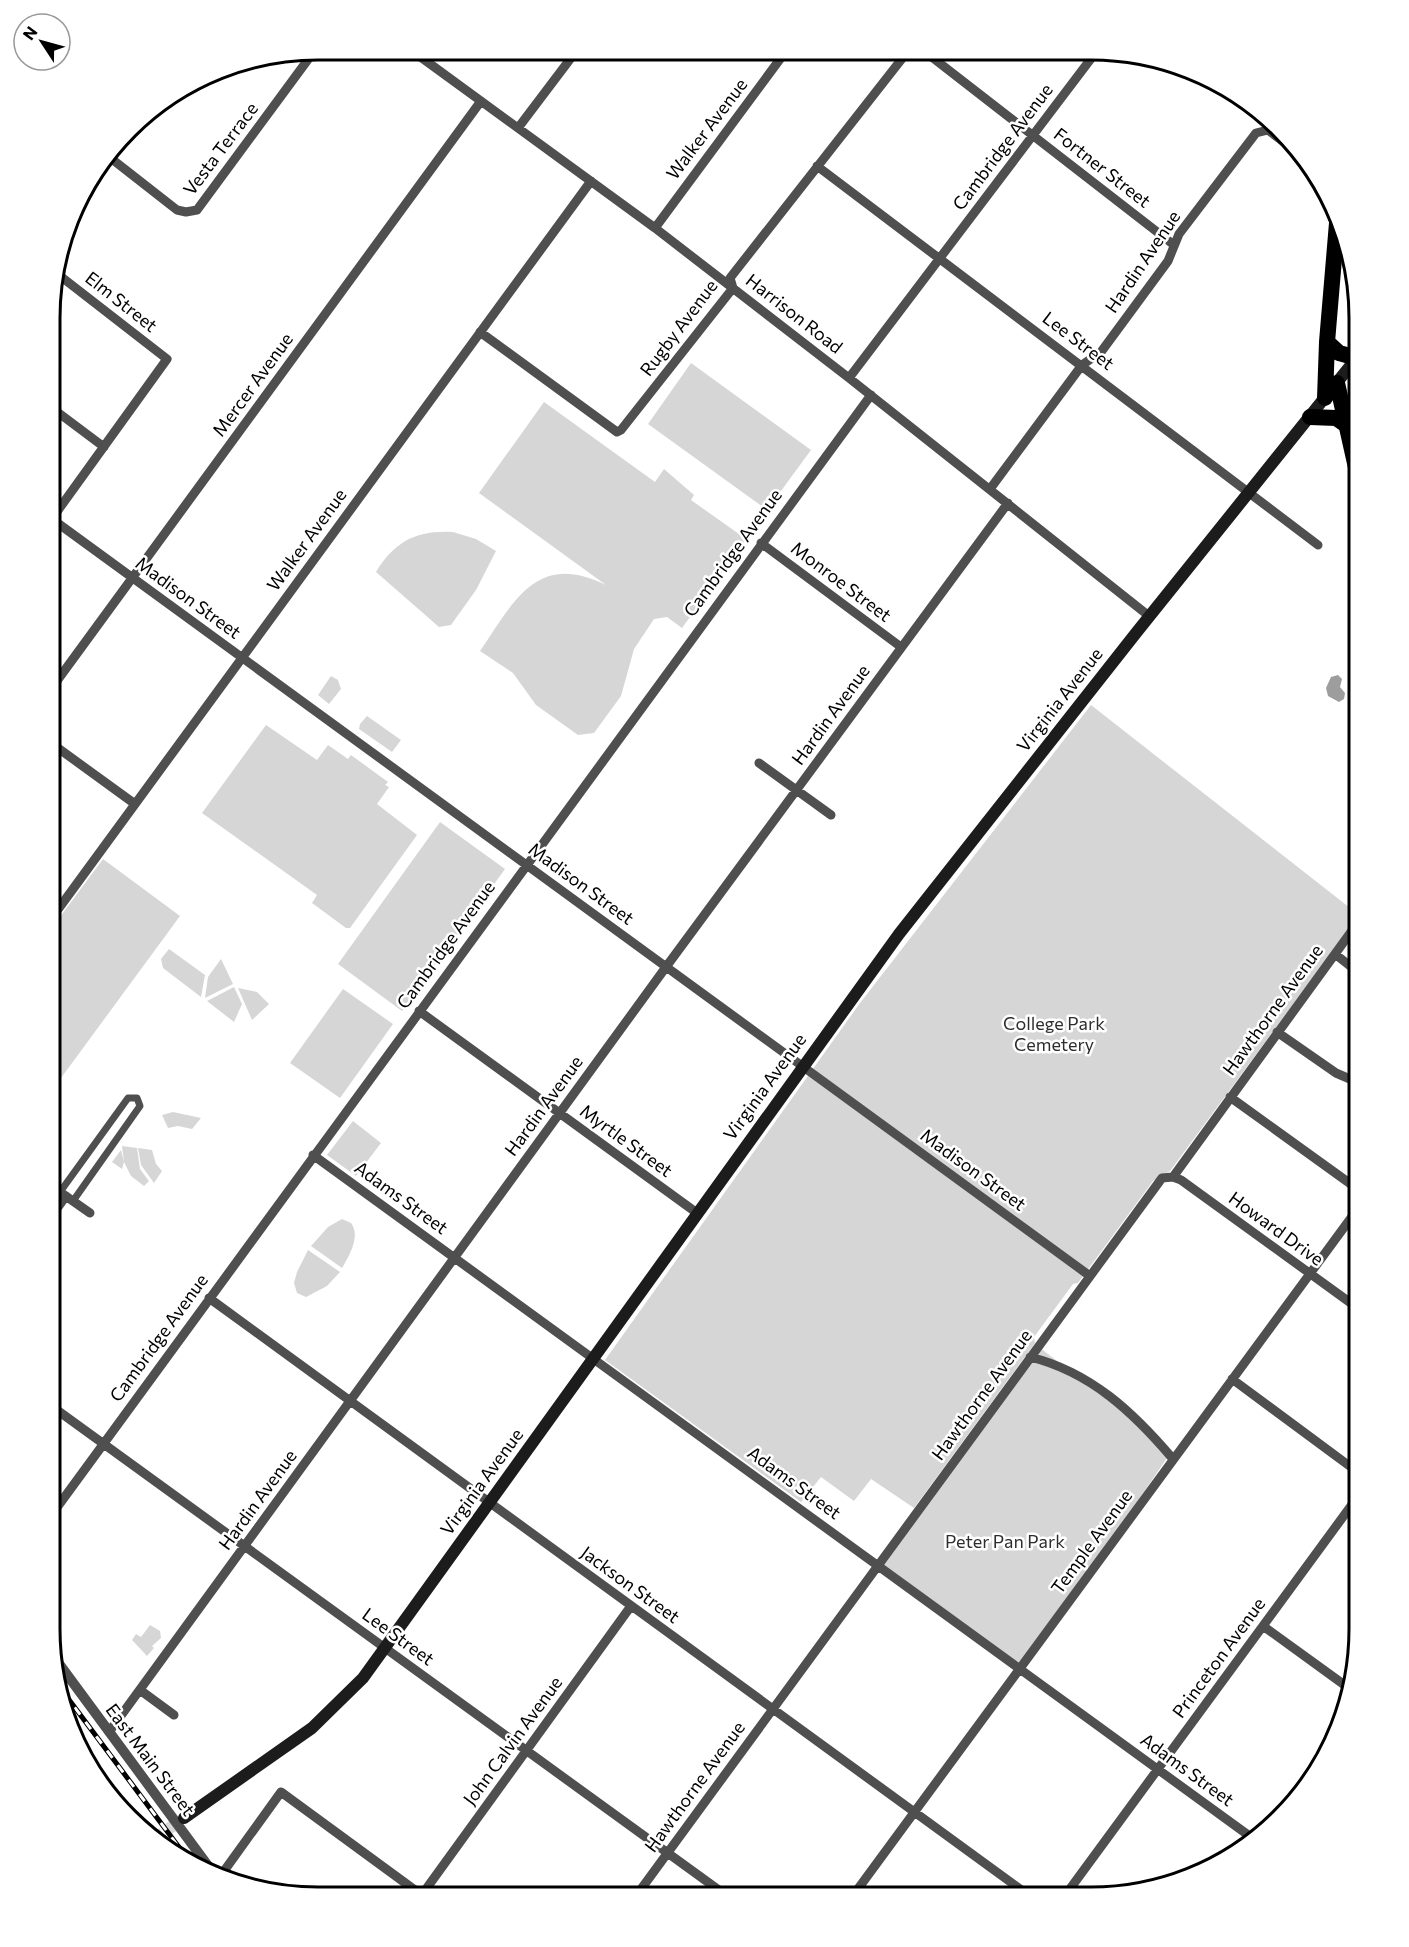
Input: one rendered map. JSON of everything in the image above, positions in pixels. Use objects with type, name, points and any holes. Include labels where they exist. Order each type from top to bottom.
[{"type":"highway","points":[[1325,398],[1327,342],[1336,240]]},
{"type":"highway","points":[[1327,342],[1339,353],[1349,355]]},
{"type":"highway","points":[[1337,383],[1349,432]]},
{"type":"highway","points":[[1310,417],[1336,418],[1348,427]]},
{"type":"main road","name":"Virginia Avenue","points":[[184,1818],[312,1728],[363,1678],[899,934],[1149,616],[1349,368]]},
{"type":"street","name":"Harrison Road","points":[[425,60],[655,228],[871,395],[1149,616]]},
{"type":"street","points":[[518,128],[569,60]]},
{"type":"street","name":"Walker Avenue","points":[[655,228],[779,60]]},
{"type":"street","name":"Rugby Avenue","points":[[480,332],[617,432],[683,353],[733,288],[730,278],[901,60]]},
{"type":"street","name":"Fortner Street","points":[[935,60],[1174,245]]},
{"type":"street","name":"Cambridge Avenue","points":[[849,378],[1090,60]]},
{"type":"street","name":"Vesta Terrace","points":[[114,160],[177,210],[186,212],[197,210],[307,61]]},
{"type":"street","name":"Mercer Avenue","points":[[60,677],[481,101]]},
{"type":"street","name":"Hardin Avenue","points":[[990,489],[1082,365],[1101,352],[1168,261],[1179,234],[1256,133],[1267,130]]},
{"type":"street","name":"Lee Street","points":[[818,166],[1318,545]]},
{"type":"street","name":"Walker Avenue","points":[[60,907],[591,182]]},
{"type":"street","name":"Elm Street","points":[[63,278],[167,359],[104,447]]},
{"type":"street","name":"Cambridge Avenue","points":[[60,1503],[871,395]]},
{"type":"street","points":[[60,414],[104,447],[60,508]]},
{"type":"street","name":"Hardin Avenue","points":[[109,1732],[559,1113],[1008,503]]},
{"type":"street","name":"Madison Street","points":[[60,525],[1090,1276]]},
{"type":"street","name":"Monroe Street","points":[[761,543],[901,647]]},
{"type":"street","points":[[60,750],[135,804]]},
{"type":"street","points":[[759,764],[831,815]]},
{"type":"street","name":"Hawthorne Avenue","points":[[643,1887],[1162,1178],[1173,1177],[1349,935]]},
{"type":"street","points":[[1335,954],[1349,965]]},
{"type":"street","name":"Myrtle Street","points":[[419,1011],[697,1213]]},
{"type":"street","points":[[1277,1032],[1336,1073],[1349,1079]]},
{"type":"street","points":[[1230,1097],[1349,1183]]},
{"type":"street","points":[[60,1204],[140,1106],[137,1098],[128,1098],[66,1196]]},
{"type":"street","name":"Adams Street","points":[[313,1155],[1247,1834]]},
{"type":"street","name":"Howard Drive","points":[[1173,1177],[1181,1180],[1349,1302]]},
{"type":"street","points":[[60,1192],[90,1213]]},
{"type":"street","name":"Temple Avenue","points":[[859,1887],[1349,1220]]},
{"type":"street","name":"Jackson Street","points":[[209,1298],[1017,1887]]},
{"type":"street","points":[[1030,1357],[1068,1369],[1114,1398],[1143,1424],[1173,1459]]},
{"type":"street","points":[[1232,1379],[1349,1466]]},
{"type":"street","name":"Lee Street","points":[[60,1412],[715,1887]]},
{"type":"street","name":"Princeton Avenue","points":[[1071,1887],[1349,1509]]},
{"type":"street","name":"John Calvin Avenue","points":[[428,1887],[631,1606]]},
{"type":"street","points":[[1263,1626],[1343,1684]]},
{"type":"street","name":"East Main Street","points":[[63,1669],[205,1860]]},
{"type":"street","points":[[140,1690],[174,1715]]},
{"type":"street","points":[[225,1869],[281,1792],[411,1887]]},
{"type":"green space","points":[[691,363],[811,450],[767,510],[648,424]]},
{"type":"green space","points":[[544,402],[655,482],[664,469],[694,495],[691,500],[746,539],[682,628],[667,617],[654,619],[634,649],[621,696],[594,733],[578,735],[536,705],[513,673],[480,651],[517,599],[530,586],[545,577],[562,574],[582,576],[606,585],[479,493]]},
{"type":"green space","points":[[453,532],[476,539],[496,551],[476,590],[451,625],[439,627],[376,572],[391,552],[408,540],[428,533]]},
{"type":"green space","points":[[331,676],[338,680],[341,689],[329,704],[318,695]]},
{"type":"green space","name":"College Park Cemetery","points":[[1091,705],[1349,907],[1349,929],[1170,1171],[1153,1181],[1078,1283],[1073,1284],[1034,1337],[1035,1343],[914,1508],[871,1479],[854,1501],[821,1477],[801,1502],[605,1360],[860,1003]]},
{"type":"green space","points":[[367,716],[401,740],[392,752],[359,729]]},
{"type":"green space","points":[[266,725],[317,760],[328,745],[348,759],[351,755],[388,782],[385,785],[389,787],[377,804],[417,835],[350,928],[346,928],[312,903],[317,895],[202,813]]},
{"type":"green space","points":[[440,822],[505,869],[402,1011],[338,964]]},
{"type":"green space","points":[[103,859],[180,916],[60,1079],[60,917]]},
{"type":"green space","points":[[169,949],[205,975],[201,997],[163,968],[161,959]]},
{"type":"green space","points":[[221,959],[233,984],[205,998],[208,977]]},
{"type":"green space","points":[[234,987],[242,1004],[234,1022],[207,1001]]},
{"type":"green space","points":[[238,988],[257,992],[269,1004],[252,1020]]},
{"type":"green space","points":[[343,989],[393,1024],[340,1098],[290,1063]]},
{"type":"green space","points":[[173,1112],[201,1118],[192,1129],[178,1126],[168,1128],[162,1115]]},
{"type":"green space","points":[[353,1121],[381,1143],[356,1176],[327,1155]]},
{"type":"green space","points":[[122,1146],[137,1148],[140,1169],[149,1181],[144,1186],[131,1176],[124,1162]]},
{"type":"green space","points":[[138,1148],[152,1150],[156,1164],[162,1171],[154,1183],[141,1165]]},
{"type":"green space","points":[[121,1150],[124,1162],[122,1169],[112,1162]]},
{"type":"green space","points":[[342,1219],[351,1223],[355,1234],[353,1246],[342,1268],[311,1246],[328,1227]]},
{"type":"green space","points":[[308,1250],[340,1272],[327,1286],[306,1297],[297,1293],[294,1283]]},
{"type":"green space","name":"Peter Pan Park","points":[[1039,1347],[1142,1427],[1169,1455],[1021,1672],[875,1567]]},
{"type":"green space","points":[[150,1625],[160,1631],[161,1638],[152,1646],[154,1648],[147,1656],[132,1640],[136,1634],[141,1637]]},
{"type":"shaded area","points":[[1338,675],[1342,679],[1340,687],[1345,693],[1344,699],[1339,702],[1328,696],[1326,688],[1331,677]]},
{"type":"tunnel","points":[[161,1834],[184,1818]]},
{"type":"railway","points":[[71,1702],[178,1846]]}]
